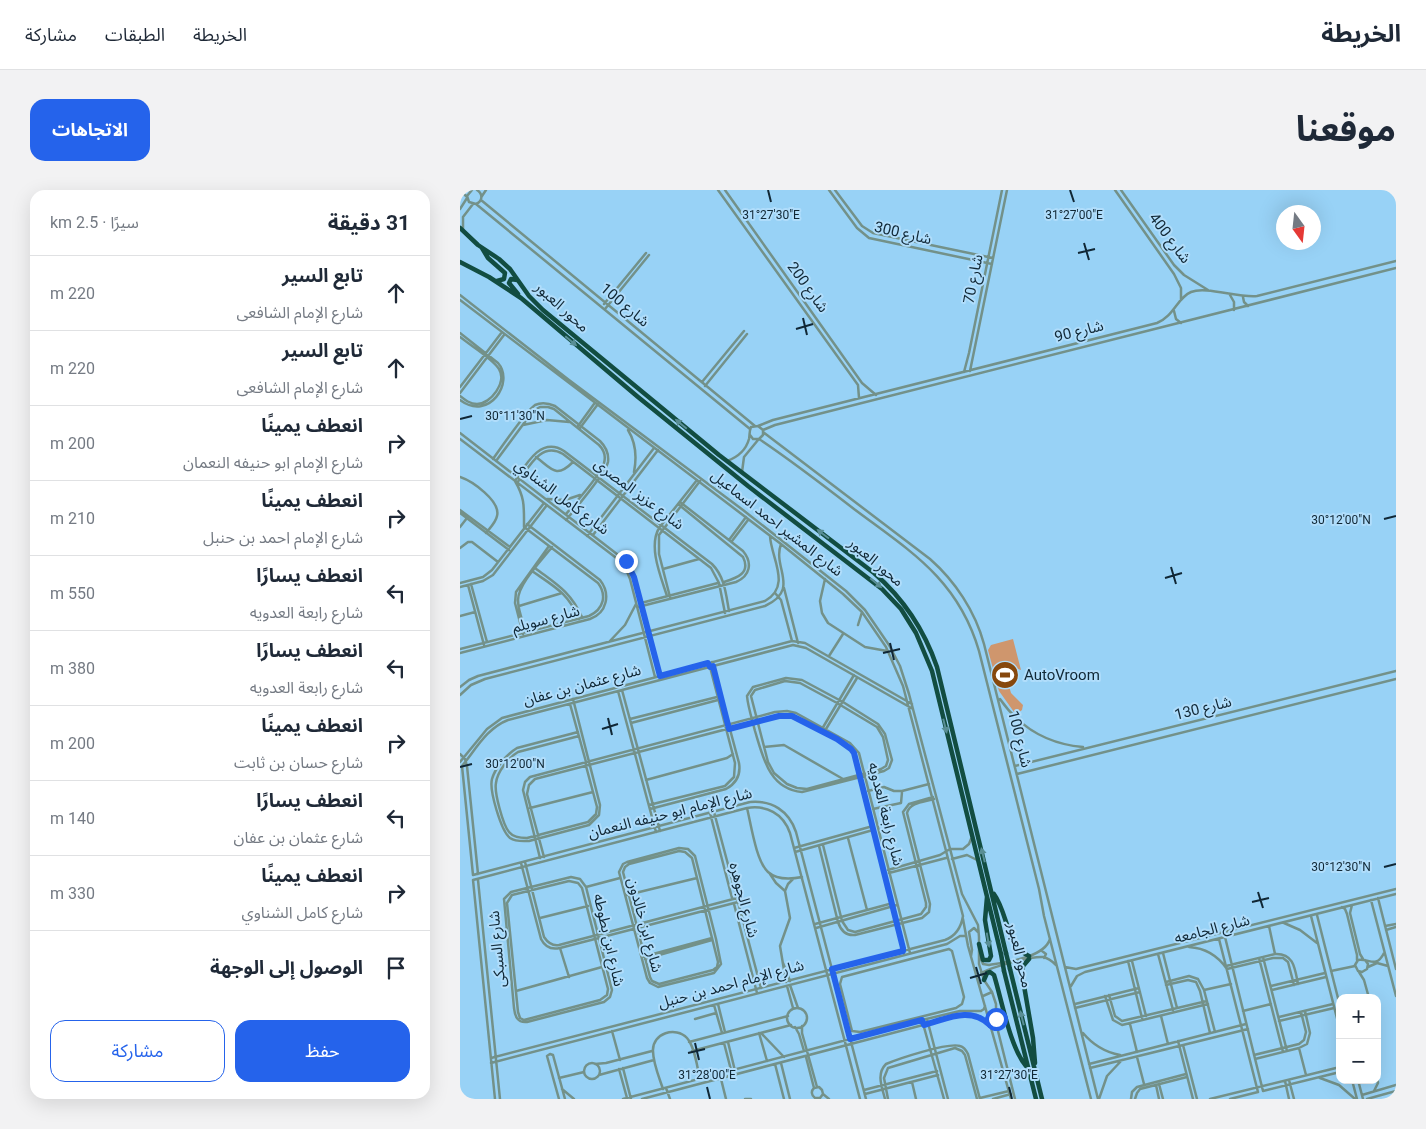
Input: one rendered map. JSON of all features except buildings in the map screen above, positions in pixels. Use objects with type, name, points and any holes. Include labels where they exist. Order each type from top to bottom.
[{"type":"highway","name":"محور العبور","points":[[462,230],[481,248],[505,264],[538,306],[742,473],[881,580],[901,600],[918,623],[937,666],[992,892],[1007,970],[1036,1099]]},
{"type":"highway","points":[[481,248],[488,258],[505,272],[504,279],[497,281]]},
{"type":"highway","name":"محور العبور","points":[[460,262],[497,281],[521,298],[630,391],[748,486],[872,580],[896,604],[916,632],[928,658],[978,862],[1004,954]]},
{"type":"highway","points":[[518,280],[512,278],[509,283],[521,298]]},
{"type":"highway","points":[[992,892],[999,903],[1015,945],[1020,952],[1029,957],[1024,964],[1022,974],[1035,1050],[1034,1066]]},
{"type":"highway","points":[[978,944],[982,960],[989,960],[991,956],[985,920],[987,896]]},
{"type":"highway","name":"محور العبور","points":[[1007,970],[1042,1099]]},
{"type":"highway","points":[[984,980],[987,973],[990,972],[994,975],[1014,1044],[1028,1068]]},
{"type":"street","points":[[460,190],[467,197]]},
{"type":"street","points":[[460,209],[472,190]]},
{"type":"street","points":[[476,190],[482,196]]},
{"type":"street","points":[[462,230],[464,217],[481,200],[486,190]]},
{"type":"street","name":"شارع 200","points":[[718,190],[858,385]]},
{"type":"street","name":"شارع 200","points":[[725,190],[862,383],[876,395]]},
{"type":"street","name":"شارع 300","points":[[829,190],[852,223],[865,235],[874,239],[992,264]]},
{"type":"street","name":"شارع 300","points":[[835,190],[862,226],[869,232],[993,258]]},
{"type":"street","name":"شارع 70","points":[[963,372],[969,354],[1002,190]]},
{"type":"street","name":"شارع 70","points":[[970,371],[1007,190]]},
{"type":"street","name":"شارع 400","points":[[1115,190],[1174,274],[1180,288],[1181,301]]},
{"type":"street","name":"شارع 400","points":[[1121,190],[1174,265],[1184,275],[1209,291]]},
{"type":"street","name":"شارع 100","points":[[467,197],[469,202],[475,204],[604,308],[750,429]]},
{"type":"street","name":"شارع 100","points":[[481,200],[756,426]]},
{"type":"street","points":[[941,253],[943,248]]},
{"type":"street","points":[[604,308],[647,254]]},
{"type":"street","points":[[1169,326],[1164,320],[1192,292],[1209,291],[1243,297],[1264,295],[1396,261]]},
{"type":"street","name":"شارع 90","points":[[763,431],[775,425],[908,393],[1396,268]]},
{"type":"street","points":[[1338,283],[1339,288]]},
{"type":"street","points":[[1328,286],[1330,290]]},
{"type":"street","points":[[1311,290],[1312,294]]},
{"type":"street","name":"شارع المشير احمد اسماعيل","points":[[460,295],[504,332]]},
{"type":"street","points":[[1229,295],[1234,302],[1234,310]]},
{"type":"street","points":[[1243,297],[1244,302],[1248,306]]},
{"type":"street","name":"شارع المشير احمد اسماعيل","points":[[460,300],[656,446]]},
{"type":"street","points":[[805,310],[809,307]]},
{"type":"street","points":[[1174,310],[1176,319],[1181,323]]},
{"type":"street","name":"شارع 90","points":[[756,426],[1164,320]]},
{"type":"street","points":[[699,386],[744,331]]},
{"type":"street","points":[[499,388],[489,399],[478,404],[470,403],[460,394],[504,332]]},
{"type":"street","points":[[702,389],[747,334]]},
{"type":"street","points":[[460,335],[486,356],[500,371],[501,381],[491,401],[484,406],[477,408],[460,400]]},
{"type":"street","points":[[728,350],[732,353]]},
{"type":"street","points":[[460,387],[486,356]]},
{"type":"street","points":[[858,399],[860,391],[858,385],[862,383]]},
{"type":"street","points":[[494,460],[532,408],[545,403],[555,406],[602,444],[606,450],[608,462],[605,469],[582,494],[568,515]]},
{"type":"street","points":[[579,427],[597,403]]},
{"type":"street","name":"شارع المشير احمد اسماعيل","points":[[597,403],[627,428],[659,448],[700,479],[825,577],[862,612],[886,650],[900,677],[929,784],[935,798],[946,858]]},
{"type":"street","points":[[521,424],[533,411],[544,406],[554,409],[579,427]]},
{"type":"street","points":[[521,424],[526,426],[552,420],[570,422]]},
{"type":"street","points":[[774,420],[775,425]]},
{"type":"street","points":[[727,461],[736,457],[744,450],[750,435],[750,429],[756,426],[763,431],[762,437],[758,439],[744,457],[742,473]]},
{"type":"street","points":[[627,428],[636,452],[633,476]]},
{"type":"street","name":"شارع 100","points":[[763,431],[878,518],[940,568],[964,599],[982,635],[1099,1099]]},
{"type":"street","name":"شارع كامل الشناوي","points":[[460,433],[464,442],[623,565],[630,579],[655,677]]},
{"type":"street","points":[[750,435],[753,439],[758,439]]},
{"type":"street","name":"شارع كامل الشناوي","points":[[461,438],[468,440],[568,515],[622,557],[630,566],[660,676]]},
{"type":"street","name":"شارع 100","points":[[758,439],[803,470],[921,560],[950,590],[964,614],[979,651],[1091,1099]]},
{"type":"street","points":[[460,444],[468,440]]},
{"type":"street","name":"شارع عزيز المصرى","points":[[516,482],[537,451],[550,446],[564,451],[713,571],[721,584],[725,612]]},
{"type":"street","points":[[587,536],[656,446]]},
{"type":"street","points":[[590,538],[659,448]]},
{"type":"street","name":"شارع عزيز المصرى","points":[[518,478],[536,457],[546,450],[555,450],[596,478]]},
{"type":"street","points":[[536,457],[558,472],[573,462]]},
{"type":"street","points":[[460,477],[490,497],[496,504],[497,516],[487,532]]},
{"type":"street","points":[[565,519],[596,478]]},
{"type":"street","points":[[669,598],[655,551],[655,540],[669,517],[700,479]]},
{"type":"street","name":"شارع المشير احمد اسماعيل","points":[[700,479],[770,536],[846,591],[865,610],[891,648],[912,704],[952,858]]},
{"type":"street","points":[[516,482],[523,498],[528,527]]},
{"type":"street","points":[[545,498],[565,500],[582,494]]},
{"type":"street","points":[[460,587],[486,575],[510,549],[546,504]]},
{"type":"street","points":[[607,643],[621,630],[634,606],[743,579],[749,568],[747,556],[680,504]]},
{"type":"street","points":[[460,510],[487,532]]},
{"type":"street","points":[[460,513],[510,549]]},
{"type":"street","points":[[460,527],[467,518]]},
{"type":"street","points":[[729,542],[747,518]]},
{"type":"street","points":[[872,522],[872,519],[878,518]]},
{"type":"street","name":"شارع سويلم","points":[[460,651],[581,620],[599,609],[603,601],[602,589],[594,580],[528,527]]},
{"type":"street","points":[[661,528],[658,536],[658,546],[669,598]]},
{"type":"street","name":"شارع عزيز المصرى","points":[[661,528],[712,564],[718,571],[730,612]]},
{"type":"street","points":[[892,537],[896,538],[897,533]]},
{"type":"street","points":[[649,634],[770,599],[775,593],[780,579],[770,536]]},
{"type":"street","points":[[460,548],[472,542],[498,562]]},
{"type":"street","points":[[781,544],[779,555],[784,586],[798,641],[797,646]]},
{"type":"street","points":[[525,634],[515,596],[517,588],[552,545]]},
{"type":"street","points":[[460,583],[469,583],[490,577],[510,549]]},
{"type":"street","points":[[663,569],[699,559]]},
{"type":"street","points":[[533,569],[573,600],[581,620]]},
{"type":"street","points":[[825,577],[820,595],[822,613],[828,624],[865,648],[874,650],[891,648]]},
{"type":"street","points":[[469,583],[486,645]]},
{"type":"street","points":[[460,695],[480,680],[645,635],[771,604],[779,596],[784,586]]},
{"type":"street","points":[[517,606],[564,592]]},
{"type":"street","points":[[775,593],[779,596],[792,641]]},
{"type":"street","points":[[460,616],[477,611]]},
{"type":"street","points":[[858,624],[862,612]]},
{"type":"street","points":[[828,658],[843,634]]},
{"type":"street","points":[[460,687],[478,676],[645,635]]},
{"type":"street","name":"شارع عثمان بن عفان","points":[[620,688],[655,677],[798,641],[805,643],[913,708]]},
{"type":"street","name":"شارع عثمان بن عفان","points":[[461,763],[466,761],[489,731],[498,724],[572,701],[789,646],[806,648],[828,658]]},
{"type":"street","points":[[651,807],[726,788],[734,784],[740,772],[710,663]]},
{"type":"street","name":"شارع 130","points":[[1015,766],[1396,671]]},
{"type":"street","points":[[823,730],[855,674]]},
{"type":"street","points":[[823,730],[858,676]]},
{"type":"street","name":"شارع عثمان بن عفان","points":[[858,676],[912,704]]},
{"type":"street","points":[[754,720],[767,768],[776,780],[792,790],[808,791],[864,775],[884,768],[887,763],[883,737],[873,724],[842,703],[802,680],[786,678],[750,689],[747,699],[764,747],[768,762],[774,773],[792,787],[807,789],[860,776]]},
{"type":"street","name":"شارع 130","points":[[1017,774],[1396,679]]},
{"type":"street","points":[[620,688],[631,721],[658,831]]},
{"type":"street","points":[[620,688],[627,722],[646,780],[651,807]]},
{"type":"street","points":[[998,697],[1013,715],[1031,731],[1062,744],[1087,748]]},
{"type":"street","points":[[627,722],[719,698]]},
{"type":"street","points":[[572,701],[578,734],[588,764]]},
{"type":"street","points":[[572,701],[595,792],[597,810],[592,820],[536,837],[523,838],[514,836],[507,830],[502,818],[496,790],[496,781],[500,772],[514,755],[521,751],[578,734]]},
{"type":"street","name":"شارع عثمان بن عفان","points":[[461,763],[487,728],[496,721],[508,716],[572,701]]},
{"type":"street","name":"شارع رابعة العدويه","points":[[540,858],[523,790],[529,778],[754,720],[792,716],[850,743],[856,749],[889,871],[895,904]]},
{"type":"street","name":"شارع رابعة العدويه","points":[[823,730],[851,749],[855,757],[884,872],[906,942],[910,949],[910,954]]},
{"type":"street","points":[[1111,742],[1113,750]]},
{"type":"street","points":[[764,747],[784,745],[843,779]]},
{"type":"street","points":[[646,780],[727,758],[734,753]]},
{"type":"street","points":[[460,754],[466,761],[500,1099]]},
{"type":"street","points":[[1006,759],[1013,757]]},
{"type":"street","points":[[727,758],[736,759]]},
{"type":"street","points":[[1029,762],[1027,767],[1030,770]]},
{"type":"street","points":[[461,763],[495,1099]]},
{"type":"street","points":[[830,772],[830,783]]},
{"type":"street","points":[[868,791],[884,787],[894,791],[902,791],[929,784]]},
{"type":"street","points":[[1013,786],[1019,784]]},
{"type":"street","points":[[873,809],[900,804],[902,791]]},
{"type":"street","points":[[529,809],[595,792]]},
{"type":"street","points":[[821,845],[838,920],[843,932],[852,935],[900,922],[921,914],[926,907],[907,813],[912,805],[935,798]]},
{"type":"street","name":"شارع الإمام ابو حنيفه النعمان","points":[[473,875],[750,802],[772,804],[785,813],[791,822],[800,846],[866,1099]]},
{"type":"street","points":[[746,808],[763,864],[776,883],[785,891]]},
{"type":"street","name":"شارع الإمام ابو حنيفه النعمان","points":[[473,880],[746,808],[772,810],[780,816],[788,828],[860,1099]]},
{"type":"street","name":"شارع الجوهره","points":[[714,812],[713,817],[733,901],[757,992]]},
{"type":"street","name":"شارع الجوهره","points":[[710,813],[713,817],[737,900],[761,990]]},
{"type":"street","points":[[794,848],[877,827]]},
{"type":"street","points":[[795,852],[848,838],[873,828]]},
{"type":"street","points":[[1024,830],[1030,828]]},
{"type":"street","points":[[1025,836],[1032,834]]},
{"type":"street","points":[[918,863],[950,850],[966,847],[972,836]]},
{"type":"street","name":"شارع رابعة العدويه","points":[[536,837],[544,857]]},
{"type":"street","points":[[848,838],[867,912]]},
{"type":"street","points":[[821,845],[842,919],[848,930],[855,932],[900,922]]},
{"type":"street","name":"شارع ابن خالدون","points":[[679,851],[688,853],[692,858],[707,908],[718,964],[713,970],[661,987],[655,986],[648,981],[635,927],[620,878],[620,869],[624,863],[665,853],[679,851]]},
{"type":"street","name":"شارع ابن خالدون","points":[[626,896],[623,874],[625,867],[665,853]]},
{"type":"street","points":[[884,872],[918,863],[967,855],[973,857],[978,862]]},
{"type":"street","points":[[946,858],[990,1025],[1011,1092],[1015,1099]]},
{"type":"street","points":[[952,858],[963,898],[976,921],[979,933],[978,959],[981,973],[992,992],[996,1004],[996,1023],[1011,1099]]},
{"type":"street","points":[[523,862],[544,943],[550,948],[560,948],[737,900]]},
{"type":"street","points":[[769,873],[783,878],[793,879],[802,877]]},
{"type":"street","name":"شارع ابن بطوطه","points":[[530,889],[574,877],[580,879],[586,887],[588,906]]},
{"type":"street","points":[[626,896],[699,877]]},
{"type":"street","points":[[586,887],[620,878]]},
{"type":"street","points":[[793,879],[785,891],[790,918],[780,942],[782,962],[793,1009]]},
{"type":"street","name":"شارع ابن بطوطه","points":[[521,1020],[564,1011],[606,997],[608,989],[597,937],[582,888],[575,881],[568,881],[530,889]]},
{"type":"street","name":"شارع السبكى","points":[[521,1020],[514,992],[504,902],[509,893],[530,889]]},
{"type":"street","name":"شارع الجامعه","points":[[1065,967],[1076,969],[1098,964],[1396,889]]},
{"type":"street","name":"شارع الجامعه","points":[[1070,988],[1074,980],[1081,974],[1099,968],[1396,894]]},
{"type":"street","points":[[1378,898],[1395,957],[1396,969]]},
{"type":"street","points":[[1371,900],[1396,996]]},
{"type":"street","points":[[1340,903],[1347,914],[1357,954],[1355,966]]},
{"type":"street","points":[[815,926],[895,904]]},
{"type":"street","points":[[1352,905],[1350,911],[1360,954],[1368,964],[1364,980]]},
{"type":"street","points":[[538,919],[588,906]]},
{"type":"street","points":[[1044,916],[1052,914]]},
{"type":"street","points":[[1317,915],[1337,994]]},
{"type":"street","points":[[956,940],[953,936],[960,928],[962,916]]},
{"type":"street","points":[[1311,916],[1336,1014]]},
{"type":"street","points":[[538,919],[544,937],[553,945],[597,937]]},
{"type":"street","name":"شارع رابعة العدويه","points":[[900,922],[904,955]]},
{"type":"street","points":[[1280,924],[1300,930],[1318,944]]},
{"type":"street","points":[[1386,928],[1396,925]]},
{"type":"street","points":[[1269,926],[1275,954]]},
{"type":"street","points":[[971,956],[969,932],[974,928],[979,933]]},
{"type":"street","name":"شارع الإمام احمد بن حنبل","points":[[550,1045],[716,1004],[832,969],[945,940],[953,936]]},
{"type":"street","name":"شارع الإمام احمد بن حنبل","points":[[788,983],[833,974],[910,954],[947,944],[960,936],[966,936]]},
{"type":"street","points":[[1225,937],[1263,1091]]},
{"type":"street","points":[[981,973],[1042,951],[1050,938]]},
{"type":"street","points":[[643,958],[714,939]]},
{"type":"street","points":[[1220,939],[1258,1092]]},
{"type":"street","points":[[978,944],[980,960],[985,965],[1029,957],[1044,958],[1057,966]]},
{"type":"street","points":[[1184,947],[1195,947],[1209,952],[1217,957],[1227,968]]},
{"type":"street","points":[[560,948],[569,977]]},
{"type":"street","points":[[946,949],[951,950],[964,997],[962,1004],[956,1008],[891,1024],[858,1033],[852,1031],[840,984],[842,977],[946,949]]},
{"type":"street","points":[[1042,951],[1046,953],[1044,958]]},
{"type":"street","points":[[1162,952],[1177,1010]]},
{"type":"street","points":[[1357,962],[1364,960],[1377,961],[1382,958],[1385,952]]},
{"type":"street","points":[[1158,954],[1173,1011]]},
{"type":"street","points":[[1261,959],[1275,954],[1289,957],[1293,964],[1296,982]]},
{"type":"street","points":[[1227,968],[1276,957],[1286,960],[1296,982]]},
{"type":"street","points":[[1261,959],[1285,1052]]},
{"type":"street","points":[[1130,961],[1144,1018]]},
{"type":"street","points":[[1358,971],[1362,972],[1378,962],[1389,967]]},
{"type":"street","points":[[1098,964],[1099,968]]},
{"type":"street","points":[[1331,971],[1355,966]]},
{"type":"street","points":[[1355,966],[1364,980],[1367,994]]},
{"type":"street","points":[[514,992],[604,967]]},
{"type":"street","points":[[1269,989],[1325,973]]},
{"type":"street","points":[[1166,983],[1192,976],[1201,982],[1204,990],[1210,1033]]},
{"type":"street","points":[[1296,982],[1326,977]]},
{"type":"street","points":[[1170,982],[1193,981],[1198,987],[1205,1003],[1215,1032]]},
{"type":"street","points":[[788,983],[798,1008]]},
{"type":"street","points":[[1204,990],[1231,984]]},
{"type":"street","points":[[1269,989],[1271,1004],[1277,1020]]},
{"type":"street","points":[[1075,1006],[1137,990]]},
{"type":"street","name":"شارع الإمام احمد بن حنبل","points":[[491,1063],[644,1018],[757,992]]},
{"type":"street","points":[[983,996],[992,992]]},
{"type":"street","points":[[1107,998],[1113,1020],[1118,1025],[1130,1024],[1144,1018],[1205,1003]]},
{"type":"street","points":[[1107,998],[1115,1016],[1119,1020],[1125,1021],[1161,1016],[1173,1011]]},
{"type":"street","points":[[700,1004],[701,1008]]},
{"type":"street","points":[[716,1004],[716,1013],[724,1033]]},
{"type":"street","points":[[716,1004],[724,1033]]},
{"type":"street","points":[[1243,1011],[1271,1004]]},
{"type":"street","points":[[623,1099],[922,1020],[960,1011],[981,1011],[984,1010],[985,1006]]},
{"type":"street","points":[[1277,1020],[1334,1006]]},
{"type":"street","points":[[795,1028],[802,1026],[806,1022],[807,1016],[804,1010],[798,1008],[793,1009],[788,1016],[788,1022],[799,1034],[806,1051]]},
{"type":"street","points":[[695,1019],[716,1013]]},
{"type":"street","points":[[1255,1057],[1302,1042],[1306,1038],[1304,1013]]},
{"type":"street","points":[[1255,1057],[1285,1052],[1307,1044],[1310,1036],[1304,1013]]},
{"type":"street","points":[[642,1099],[969,1014],[981,1017],[990,1025]]},
{"type":"street","points":[[689,1042],[788,1016]]},
{"type":"street","points":[[1161,1016],[1168,1044]]},
{"type":"street","points":[[644,1018],[645,1023]]},
{"type":"street","points":[[927,1019],[948,1099]]},
{"type":"street","points":[[922,1020],[944,1099]]},
{"type":"street","points":[[990,1025],[996,1023]]},
{"type":"street","points":[[891,1024],[892,1028]]},
{"type":"street","points":[[1130,1024],[1137,1052]]},
{"type":"street","points":[[1089,1064],[1246,1024]]},
{"type":"street","points":[[692,1051],[791,1025]]},
{"type":"street","points":[[802,1026],[807,1056],[816,1087],[821,1089],[821,1098]]},
{"type":"street","points":[[1073,1027],[1080,1026]]},
{"type":"street","points":[[925,1030],[930,1029]]},
{"type":"street","points":[[1090,1068],[1248,1029]]},
{"type":"street","points":[[612,1031],[620,1060]]},
{"type":"street","points":[[1081,1031],[1097,1047],[1121,1056]]},
{"type":"street","points":[[666,1099],[665,1088],[652,1050],[658,1038],[670,1032],[683,1035],[689,1042],[700,1079]]},
{"type":"street","points":[[760,1033],[784,1057]]},
{"type":"street","points":[[760,1033],[767,1061]]},
{"type":"street","points":[[995,1040],[1000,1039]]},
{"type":"street","points":[[1180,1041],[1197,1099]]},
{"type":"street","points":[[726,1042],[734,1075]]},
{"type":"street","points":[[887,1099],[880,1074],[886,1064],[954,1045],[962,1046],[966,1049],[978,1099]]},
{"type":"street","points":[[1181,1045],[1193,1099]]},
{"type":"street","name":"شارع الإمام احمد بن حنبل","points":[[491,1058],[545,1047]]},
{"type":"street","points":[[883,1085],[885,1072],[890,1066],[955,1048],[964,1053],[978,1099]]},
{"type":"street","points":[[1299,1048],[1306,1075]]},
{"type":"street","points":[[584,1072],[587,1065],[603,1064],[652,1050]]},
{"type":"street","points":[[559,1099],[547,1056],[550,1054],[553,1055],[565,1099]]},
{"type":"street","points":[[1137,1056],[1144,1084]]},
{"type":"street","points":[[584,1072],[590,1079],[621,1068],[654,1060]]},
{"type":"street","points":[[1099,1099],[1107,1076],[1122,1060]]},
{"type":"street","points":[[780,1063],[790,1099]]},
{"type":"street","points":[[595,1064],[599,1069],[598,1075]]},
{"type":"street","points":[[775,1064],[784,1099]]},
{"type":"street","points":[[621,1068],[629,1098]]},
{"type":"street","points":[[1210,1099],[1336,1068]]},
{"type":"street","points":[[559,1078],[584,1072]]},
{"type":"street","points":[[864,1090],[937,1073]]},
{"type":"street","points":[[865,1094],[912,1082],[937,1073]]},
{"type":"street","points":[[1231,1099],[1336,1073]]},
{"type":"street","points":[[1136,1099],[1140,1089],[1187,1075]]},
{"type":"street","points":[[1319,1077],[1339,1085],[1356,1099]]},
{"type":"street","points":[[721,1079],[726,1099]]},
{"type":"street","points":[[1287,1080],[1289,1099]]},
{"type":"street","points":[[912,1082],[916,1099]]},
{"type":"street","points":[[1381,1082],[1388,1088]]},
{"type":"street","points":[[1131,1099],[1134,1089],[1144,1084],[1157,1083]]},
{"type":"street","points":[[1157,1083],[1161,1099]]},
{"type":"street","points":[[1353,1084],[1356,1099]]},
{"type":"street","points":[[1359,1084],[1363,1099]]},
{"type":"street","points":[[1374,1091],[1378,1084]]},
{"type":"street","points":[[1288,1085],[1294,1099]]},
{"type":"street","points":[[1362,1095],[1396,1085]]},
{"type":"street","points":[[816,1087],[812,1093],[813,1098],[829,1099]]},
{"type":"street","points":[[562,1088],[574,1099]]},
{"type":"street","points":[[1367,1099],[1396,1091]]},
{"type":"street","points":[[978,1099],[1011,1092]]},
{"type":"street","points":[[993,1099],[1011,1092]]},
{"type":"street","points":[[666,1093],[670,1099]]},
{"type":"street","points":[[1386,1098],[1389,1093]]},
{"type":"street","points":[[1377,1096],[1381,1099]]},
{"type":"street","points":[[745,1099],[751,1099]]},
{"type":"shaded area","name":"AutoVroom","points":[[1013,639],[1021,670],[1018,669],[1014,678],[1007,679],[1011,693],[1023,705],[1022,710],[1018,713],[1014,712],[999,691],[988,650],[991,645]]},
{"type":"place","name":"AutoVroom","points":[[1005,675]]},
{"type":"route","points":[[626,561],[634,577],[660,676],[708,663],[710,667],[713,666],[729,729],[779,716],[792,716],[837,739],[854,753],[898,924],[903,951],[832,969],[850,1039],[922,1020],[924,1025],[969,1014],[981,1017],[990,1025],[996,1023],[996,1019]]}]
